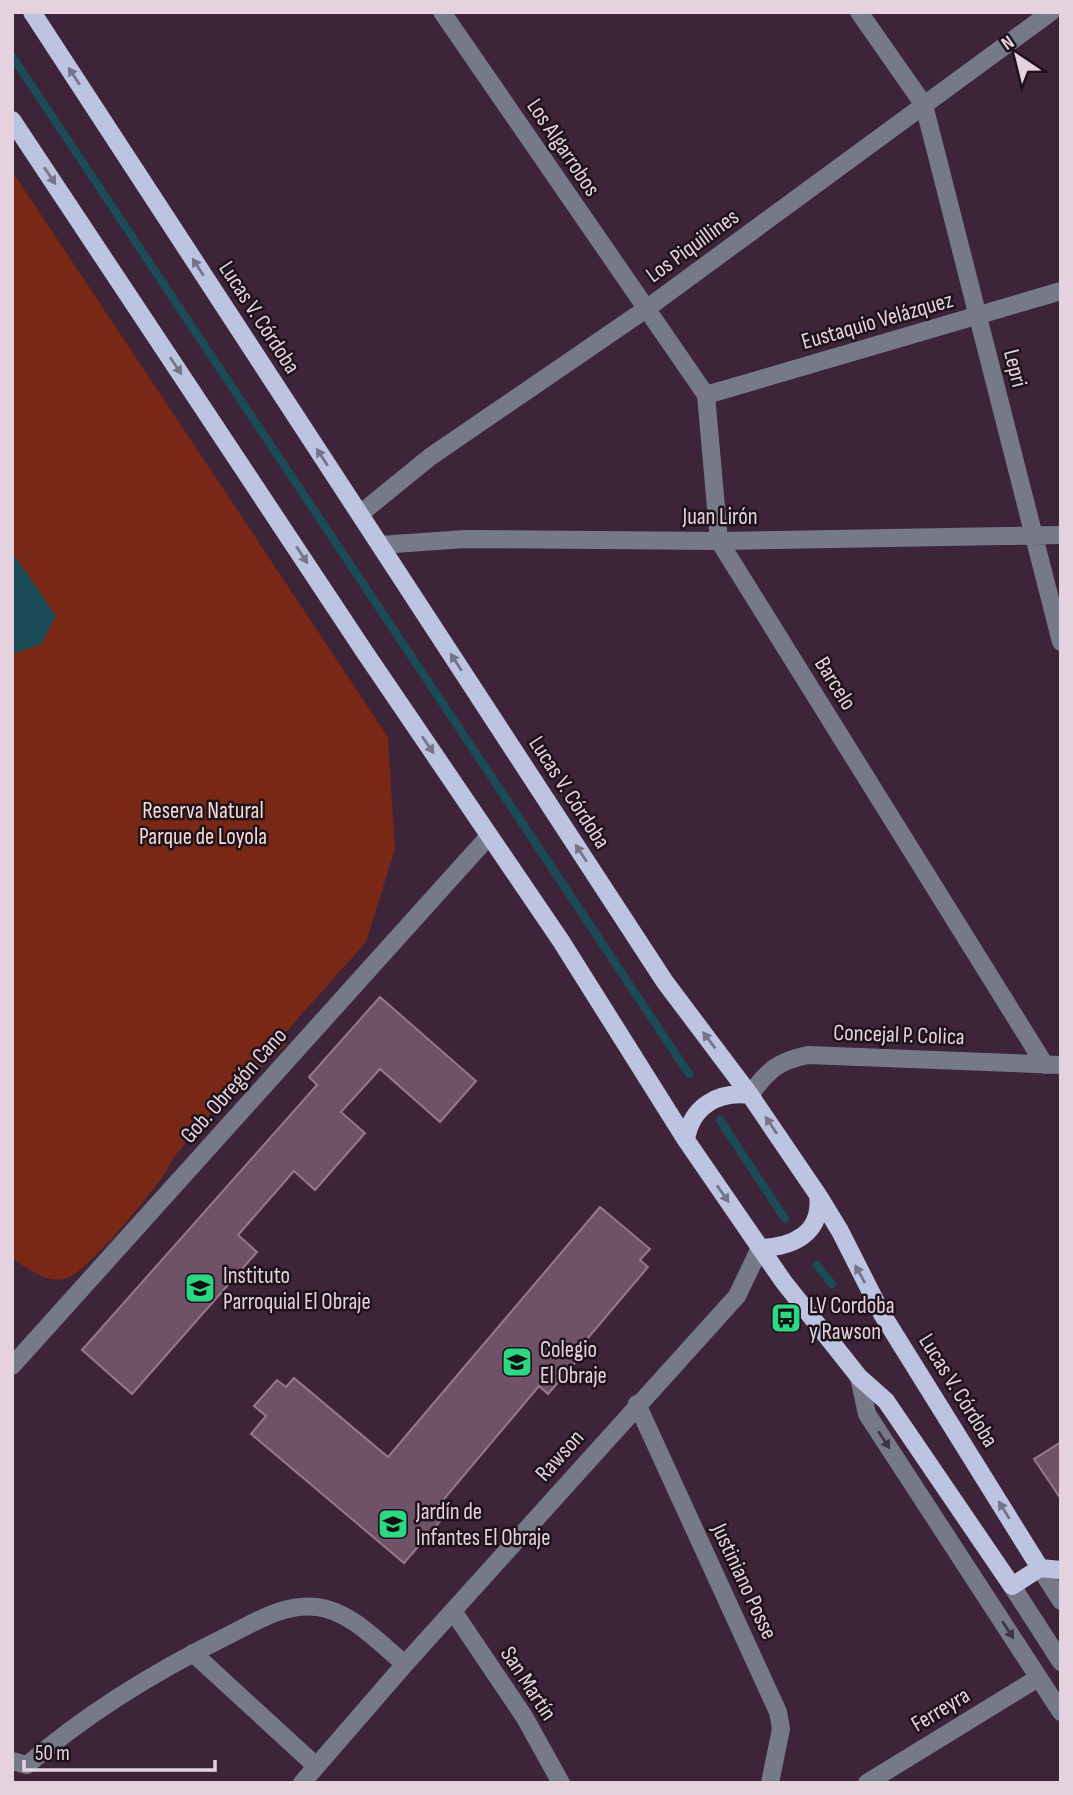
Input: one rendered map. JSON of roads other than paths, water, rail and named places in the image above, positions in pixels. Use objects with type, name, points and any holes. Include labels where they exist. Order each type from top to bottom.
[{"type":"main road","name":"Lucas V. Córdoba","points":[[32,12],[665,982],[750,1095],[818,1195],[840,1231],[882,1314],[1040,1568]]},
{"type":"main road","points":[[12,120],[561,941],[686,1140],[783,1281],[859,1377],[886,1401],[1012,1586],[1040,1568],[1061,1570]]},
{"type":"main road","points":[[686,1140],[688,1128],[700,1108],[721,1097],[750,1095]]},
{"type":"main road","points":[[760,1248],[793,1243],[803,1236],[817,1217],[820,1207],[818,1195]]},
{"type":"street","name":"Los Algarrobos","points":[[442,12],[646,309]]},
{"type":"street","points":[[859,12],[924,105]]},
{"type":"street","name":"Los Piquillines","points":[[360,514],[430,457],[646,309],[1051,12]]},
{"type":"street","name":"Lepri","points":[[924,105],[1061,642]]},
{"type":"street","name":"Eustaquio Velázquez","points":[[706,395],[1061,291]]},
{"type":"street","name":"Barcelo","points":[[646,309],[706,395],[719,541],[1053,1065]]},
{"type":"street","name":"Juan Lirón","points":[[380,545],[465,539],[719,541],[1061,535]]},
{"type":"street","name":"Gob. Obregón Cano","points":[[12,1366],[489,836]]},
{"type":"street","name":"Concejal P. Colica","points":[[750,1095],[775,1066],[791,1058],[808,1055],[1053,1065]]},
{"type":"street","name":"Rawson","points":[[302,1783],[405,1664],[737,1296],[760,1248]]},
{"type":"street","points":[[859,1377],[867,1414],[1061,1712]]},
{"type":"street","name":"Justiniano Posse","points":[[638,1404],[778,1712],[781,1729],[770,1783]]},
{"type":"street","name":"Lucas V. Córdoba","points":[[1040,1568],[1061,1601]]},
{"type":"street","points":[[1012,1586],[1061,1662]]},
{"type":"street","points":[[12,1761],[27,1765],[60,1736],[162,1669],[271,1614],[293,1607],[337,1611],[405,1664]]},
{"type":"street","name":"San Martín","points":[[453,1611],[525,1718],[561,1783]]},
{"type":"street","points":[[193,1653],[316,1766]]},
{"type":"street","name":"Ferreyra","points":[[867,1783],[1038,1678]]},
{"type":"water","points":[[12,552],[56,616],[41,644],[12,654]]},
{"type":"waterway","points":[[12,56],[689,1074]]},
{"type":"waterway","points":[[720,1120],[785,1219]]},
{"type":"waterway","points":[[817,1265],[832,1284]]},
{"type":"place","name":"Instituto Parroquial El Obraje","points":[[200,1288]]},
{"type":"place","name":"LV Cordoba y Rawson","points":[[786,1318]]},
{"type":"place","name":"Colegio El Obraje","points":[[517,1362]]},
{"type":"place","name":"Jardín de Infantes El Obraje","points":[[393,1524]]},
{"type":"park label","name":"Reserva Natural Parque de Loyola","points":[[203,823]]}]
